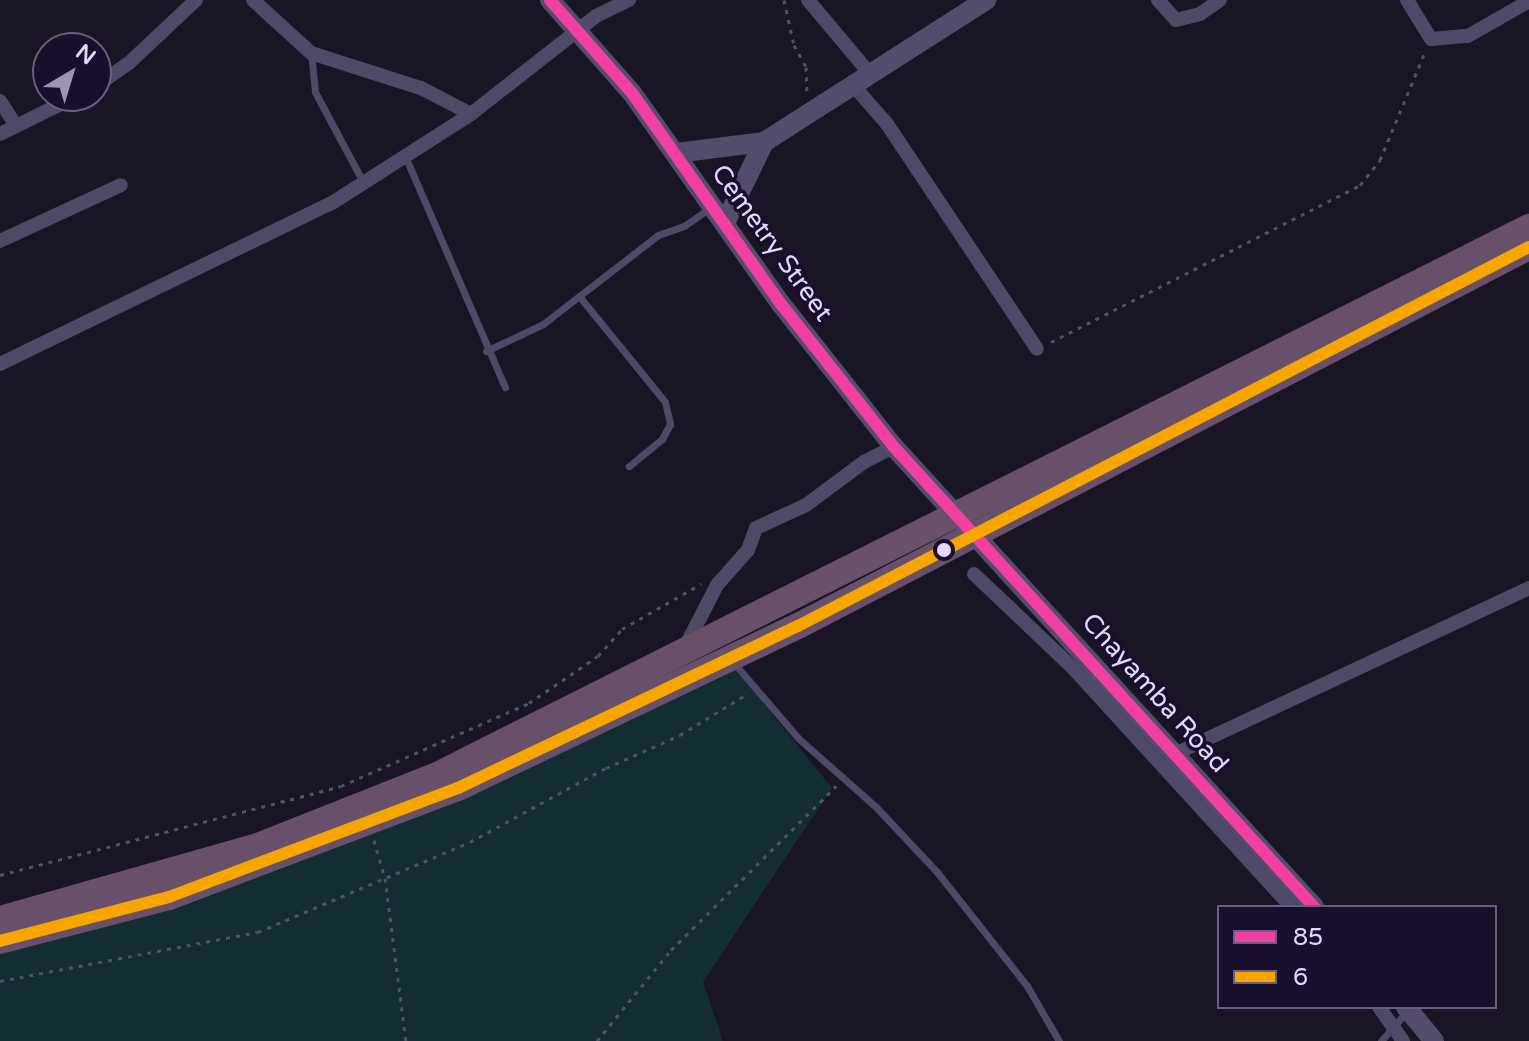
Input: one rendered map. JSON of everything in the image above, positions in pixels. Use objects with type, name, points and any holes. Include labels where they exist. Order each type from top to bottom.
[{"type":"highway","points":[[0,941],[169,897],[370,824],[458,788],[730,659],[966,522],[1529,227]]},
{"type":"highway","points":[[0,919],[258,846],[369,803],[966,522],[1235,402],[1529,247]]},
{"type":"street","points":[[112,75],[129,63],[196,0]]},
{"type":"street","points":[[253,0],[311,53],[421,88],[471,114]]},
{"type":"street","name":"Cemetry Street","points":[[550,0],[579,30],[676,153],[781,304],[894,447],[966,522]]},
{"type":"street","points":[[0,364],[279,232],[471,114],[579,30],[629,0]]},
{"type":"street","points":[[808,0],[1037,349]]},
{"type":"street","points":[[676,153],[764,142],[986,0]]},
{"type":"street","points":[[1158,0],[1176,20],[1200,14],[1220,0]]},
{"type":"street","points":[[1407,0],[1431,39],[1468,36],[1529,1]]},
{"type":"street","points":[[0,101],[16,126]]},
{"type":"street","points":[[0,134],[44,112]]},
{"type":"street","points":[[725,223],[764,142]]},
{"type":"street","points":[[0,241],[121,185]]},
{"type":"street","points":[[680,656],[717,585],[735,564],[756,528],[806,505],[894,447]]},
{"type":"street","name":"Chayamba Road","points":[[966,522],[1312,905]]},
{"type":"street","points":[[974,574],[1073,668],[1289,905]]},
{"type":"street","points":[[1175,754],[1529,588]]},
{"type":"street","points":[[1380,1009],[1403,1041]]},
{"type":"street","points":[[1408,1009],[1434,1041]]},
{"type":"lane","points":[[311,53],[315,92],[363,183]]},
{"type":"lane","points":[[405,156],[486,351],[505,387]]},
{"type":"lane","points":[[486,351],[543,324],[658,235],[684,226],[713,206]]},
{"type":"lane","points":[[579,296],[665,402],[670,424],[662,439],[629,466]]},
{"type":"lane","points":[[730,659],[798,738],[845,778],[972,913],[1027,986],[1059,1041]]},
{"type":"lane","points":[[1381,1041],[1406,1009]]},
{"type":"path","points":[[784,0],[794,45],[806,67],[809,113]]},
{"type":"path","points":[[1037,349],[1360,185],[1380,160],[1431,39]]},
{"type":"path","points":[[0,875],[316,794],[405,759],[529,703],[598,656],[622,629],[735,564]]},
{"type":"path","points":[[0,981],[258,932],[470,842],[606,768],[680,735],[757,688]]},
{"type":"path","points":[[597,1041],[671,950],[845,778]]},
{"type":"path","points":[[370,824],[385,878],[406,1041]]},
{"type":"green space","points":[[734,667],[832,788],[703,982],[723,1041],[0,1041],[0,947]]},
{"type":"transit line","name":"85","points":[[550,0],[632,93],[781,304],[894,447],[1312,905]]},
{"type":"transit line","name":"6","points":[[0,941],[169,897],[458,788],[798,626],[1529,247]]}]
